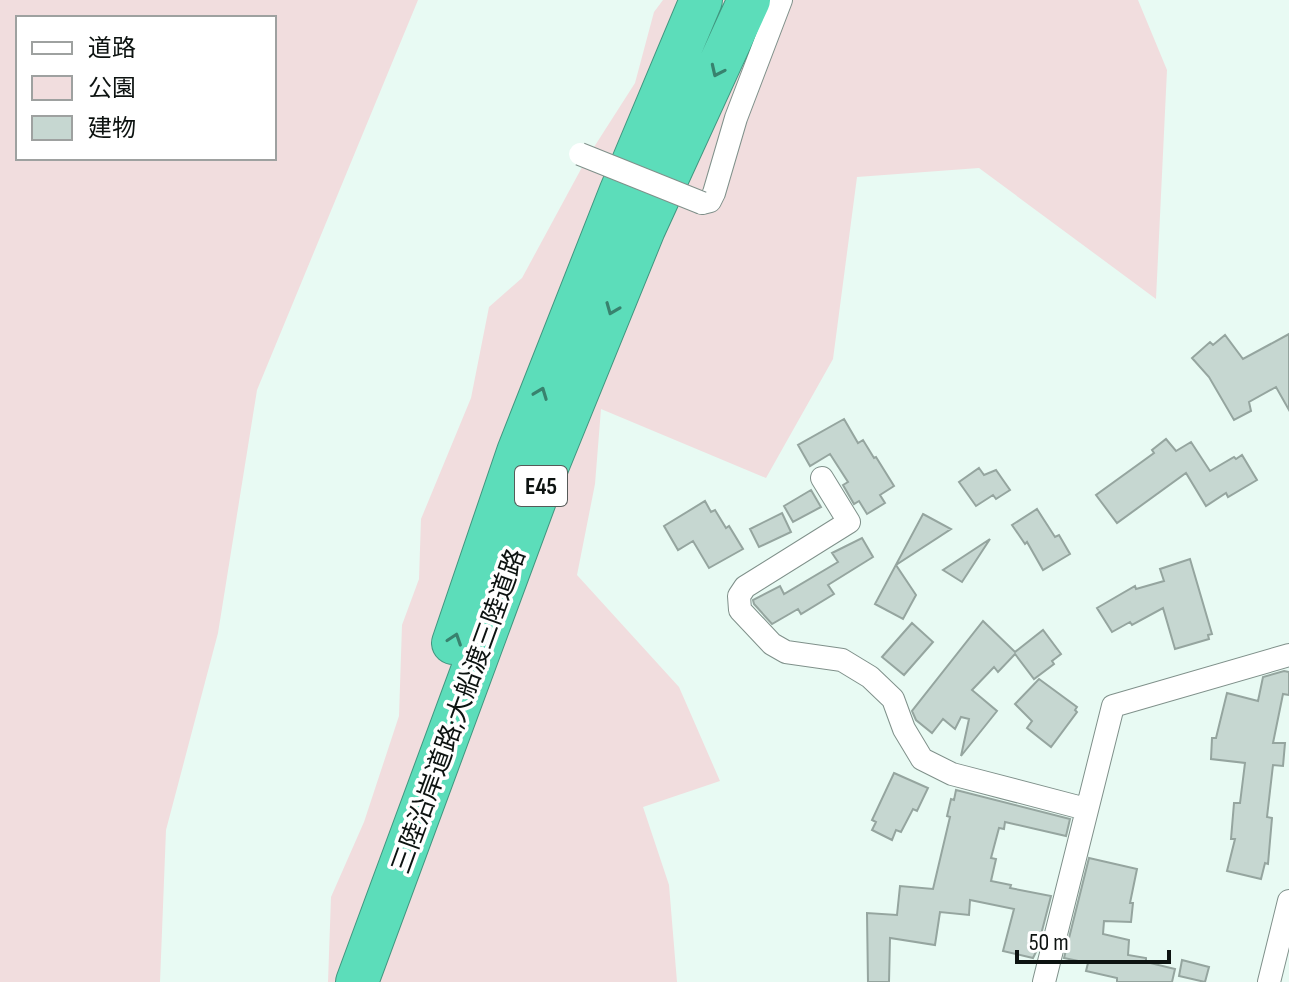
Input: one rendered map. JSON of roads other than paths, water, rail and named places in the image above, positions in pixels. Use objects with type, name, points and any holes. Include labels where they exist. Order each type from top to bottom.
[{"type":"highway","name":"三陸沿岸道路;大船渡三陸道路","points":[[356,982],[430,712],[518,452],[620,193],[701,0]]},
{"type":"highway","name":"三陸沿岸道路;大船渡三陸道路","points":[[356,982],[548,465],[644,229],[749,0]]},
{"type":"street","points":[[580,154],[702,203],[710,201],[736,118],[781,0]]},
{"type":"street","points":[[822,478],[849,522],[745,587],[739,596],[740,610],[772,644],[786,652],[842,660],[870,677],[893,699],[922,759],[937,768],[1086,809]]},
{"type":"street","points":[[1044,982],[1113,706],[1289,655]]},
{"type":"street","points":[[1269,982],[1289,901]]}]
